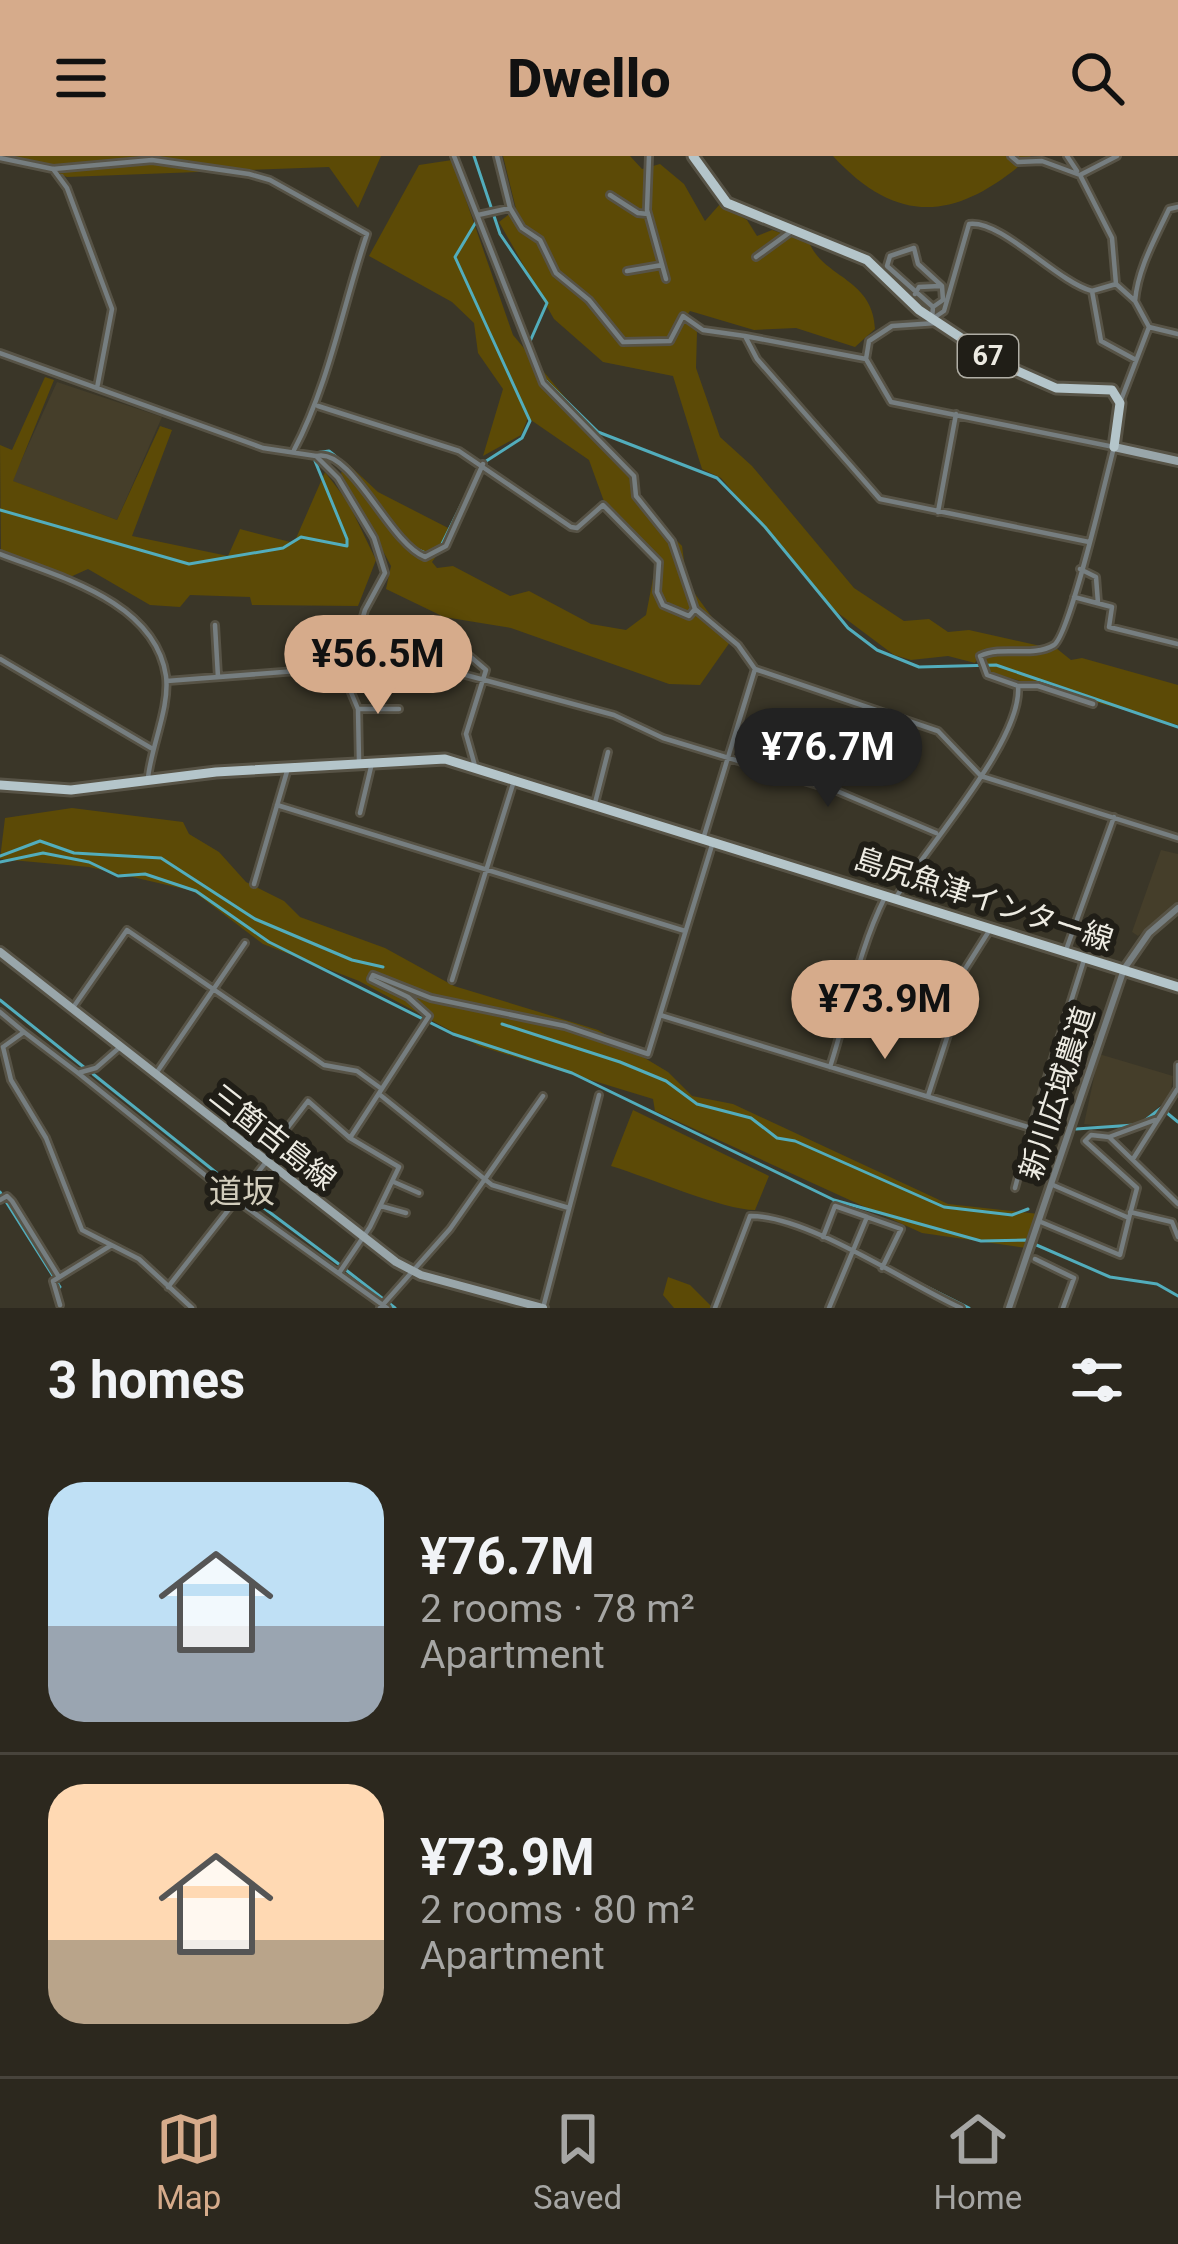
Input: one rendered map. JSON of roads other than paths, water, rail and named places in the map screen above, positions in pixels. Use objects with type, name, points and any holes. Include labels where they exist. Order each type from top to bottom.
[{"type":"main road","name":"67","points":[[693,156],[727,203],[878,267],[934,316],[1019,373],[1056,388],[1107,387],[1120,403]]},
{"type":"main road","points":[[1120,403],[1114,447],[1178,461]]},
{"type":"main road","name":"島尻魚津インター線","points":[[0,785],[70,790],[148,778],[434,758],[476,766],[892,894],[1178,987]]},
{"type":"main road","name":"三箇吉島線","points":[[0,952],[409,1270],[543,1308]]},
{"type":"street","points":[[454,156],[543,383],[634,476],[636,496],[672,541],[695,608],[738,645],[755,669],[938,731],[981,776],[1178,838]]},
{"type":"street","points":[[497,156],[510,208],[522,229],[540,240],[556,273],[589,300],[622,342],[670,341],[683,316],[703,330],[866,359]]},
{"type":"street","points":[[649,156],[648,214],[666,279]]},
{"type":"street","points":[[1011,156],[1018,162],[1042,161],[1080,175],[1117,156]]},
{"type":"street","points":[[1067,156],[1112,238],[1116,284],[1135,301],[1149,327],[1178,334]]},
{"type":"street","points":[[0,158],[53,169],[152,160],[249,174],[270,180],[367,233],[339,316],[318,406],[294,450]]},
{"type":"street","points":[[53,169],[67,188],[112,309],[96,390]]},
{"type":"street","points":[[610,195],[648,214]]},
{"type":"street","points":[[1135,301],[1136,282],[1154,240],[1169,209],[1178,207]]},
{"type":"street","points":[[476,215],[510,208]]},
{"type":"street","points":[[1093,704],[987,675],[980,656],[1054,644],[1070,625],[1080,569],[1114,447],[891,402],[866,359],[868,341],[892,326],[944,311],[969,224],[975,222],[988,224],[1005,241],[1092,291],[1116,284]]},
{"type":"street","points":[[756,257],[793,230]]},
{"type":"street","points":[[914,248],[918,264],[942,286],[943,300],[934,316],[886,266],[890,256],[914,248]]},
{"type":"street","points":[[627,271],[662,265]]},
{"type":"street","points":[[914,294],[919,287],[942,286]]},
{"type":"street","points":[[1092,291],[1103,345],[1136,361]]},
{"type":"street","points":[[1120,403],[1149,327]]},
{"type":"street","points":[[745,336],[748,348],[880,499],[1089,542]]},
{"type":"street","points":[[0,353],[263,448],[332,457],[352,474],[389,525],[425,557],[446,546],[483,464]]},
{"type":"street","points":[[318,406],[483,464],[571,526],[577,528],[603,505],[659,562],[657,592],[663,605],[689,616],[695,608]]},
{"type":"street","points":[[938,512],[956,414]]},
{"type":"street","points":[[316,456],[338,478],[374,538],[385,574],[365,610],[347,669],[365,762],[360,813]]},
{"type":"street","points":[[0,554],[122,604],[139,625],[166,681],[148,778]]},
{"type":"street","points":[[1080,569],[1096,577],[1098,603]]},
{"type":"street","points":[[1074,597],[1112,607],[1109,627],[1178,644]]},
{"type":"street","points":[[215,625],[218,677]]},
{"type":"street","points":[[459,647],[484,666],[484,682],[466,734],[476,766]]},
{"type":"street","points":[[0,659],[152,748]]},
{"type":"street","points":[[166,681],[418,663],[614,716],[663,738],[785,776],[938,834]]},
{"type":"street","points":[[350,1138],[429,1016],[408,998],[371,980],[373,975],[431,998],[565,1026],[648,1054],[755,669]]},
{"type":"street","points":[[830,1066],[857,983],[857,956],[892,894],[981,776],[1018,702],[1018,686]]},
{"type":"street","points":[[358,709],[399,710]]},
{"type":"street","points":[[785,776],[794,746]]},
{"type":"street","points":[[595,803],[608,752]]},
{"type":"street","points":[[254,884],[288,768]]},
{"type":"street","points":[[452,980],[514,778]]},
{"type":"street","points":[[278,805],[685,931]]},
{"type":"street","points":[[1066,950],[1114,817]]},
{"type":"street","name":"新川広域農道","points":[[1009,1308],[1124,969],[1149,934],[1178,908]]},
{"type":"street","points":[[928,1096],[957,1007],[948,996],[992,927]]},
{"type":"street","points":[[72,1009],[127,930],[324,1065],[357,1071],[482,1177],[569,1208]]},
{"type":"street","points":[[155,1075],[245,943]]},
{"type":"street","points":[[1015,1188],[1085,956]]},
{"type":"street","points":[[0,1012],[383,1307],[409,1270],[450,1229],[543,1096]]},
{"type":"street","points":[[660,1015],[1031,1128]]},
{"type":"street","points":[[24,1032],[1,1048],[11,1080],[46,1138],[82,1230],[139,1259],[192,1308]]},
{"type":"street","points":[[78,1073],[96,1068],[120,1047]]},
{"type":"street","points":[[1133,1160],[1178,1088],[1178,1065]]},
{"type":"street","points":[[543,1308],[599,1095]]},
{"type":"street","points":[[168,1287],[308,1101],[350,1138],[399,1167],[363,1238],[338,1273]]},
{"type":"street","points":[[1041,1222],[1120,1256],[1137,1188],[1085,1141],[1088,1136],[1109,1137],[1155,1120]]},
{"type":"street","points":[[1109,1137],[1178,1204]]},
{"type":"street","points":[[394,1182],[419,1193]]},
{"type":"street","points":[[0,1184],[56,1279],[60,1305]]},
{"type":"street","points":[[1053,1185],[1130,1215],[1172,1222],[1178,1237]]},
{"type":"street","points":[[381,1206],[406,1213]]},
{"type":"street","points":[[824,1236],[836,1206],[901,1228],[883,1267]]},
{"type":"street","points":[[716,1308],[750,1216],[824,1236],[961,1308]]},
{"type":"street","points":[[829,1308],[867,1216]]},
{"type":"street","points":[[56,1279],[110,1246]]},
{"type":"street","points":[[1035,1259],[1074,1278],[1063,1308]]},
{"type":"waterway","points":[[474,156],[500,234],[547,303],[528,346]]},
{"type":"waterway","points":[[476,222],[455,257],[530,421],[522,438],[480,465]]},
{"type":"waterway","points":[[541,376],[598,432],[717,478],[765,527],[848,628],[877,650],[919,667],[996,665],[1178,727]]},
{"type":"waterway","points":[[0,510],[189,564],[283,548],[301,537],[347,546],[315,461],[315,453],[329,451],[400,536],[428,554]]},
{"type":"waterway","points":[[441,546],[471,485]]},
{"type":"waterway","points":[[0,856],[40,841],[74,853],[161,858],[255,919],[352,960],[383,967]]},
{"type":"waterway","points":[[0,862],[43,853],[89,862],[118,876],[145,874],[196,891],[269,942],[453,1034],[572,1073],[834,1200],[981,1241],[1025,1240],[1110,1277],[1157,1284],[1178,1296]]},
{"type":"waterway","points":[[0,1000],[85,1068]]},
{"type":"waterway","points":[[502,1024],[666,1081],[697,1104],[751,1118],[777,1138],[795,1141],[944,1207],[1012,1215],[1028,1209]]},
{"type":"waterway","points":[[93,1074],[238,1190]]},
{"type":"waterway","points":[[1143,1122],[1161,1108],[1178,1122]]},
{"type":"waterway","points":[[1043,1130],[1058,1121],[1066,1127]]},
{"type":"waterway","points":[[1076,1129],[1134,1125]]},
{"type":"waterway","points":[[0,1192],[60,1287]]},
{"type":"waterway","points":[[245,1194],[340,1265]]},
{"type":"waterway","points":[[822,1232],[834,1202]]},
{"type":"waterway","points":[[346,1270],[382,1298]]},
{"type":"waterway","points":[[897,1272],[969,1308]]},
{"type":"waterway","points":[[390,1304],[395,1308]]},
{"type":"district","name":"道坂","points":[[242,1191]]}]
